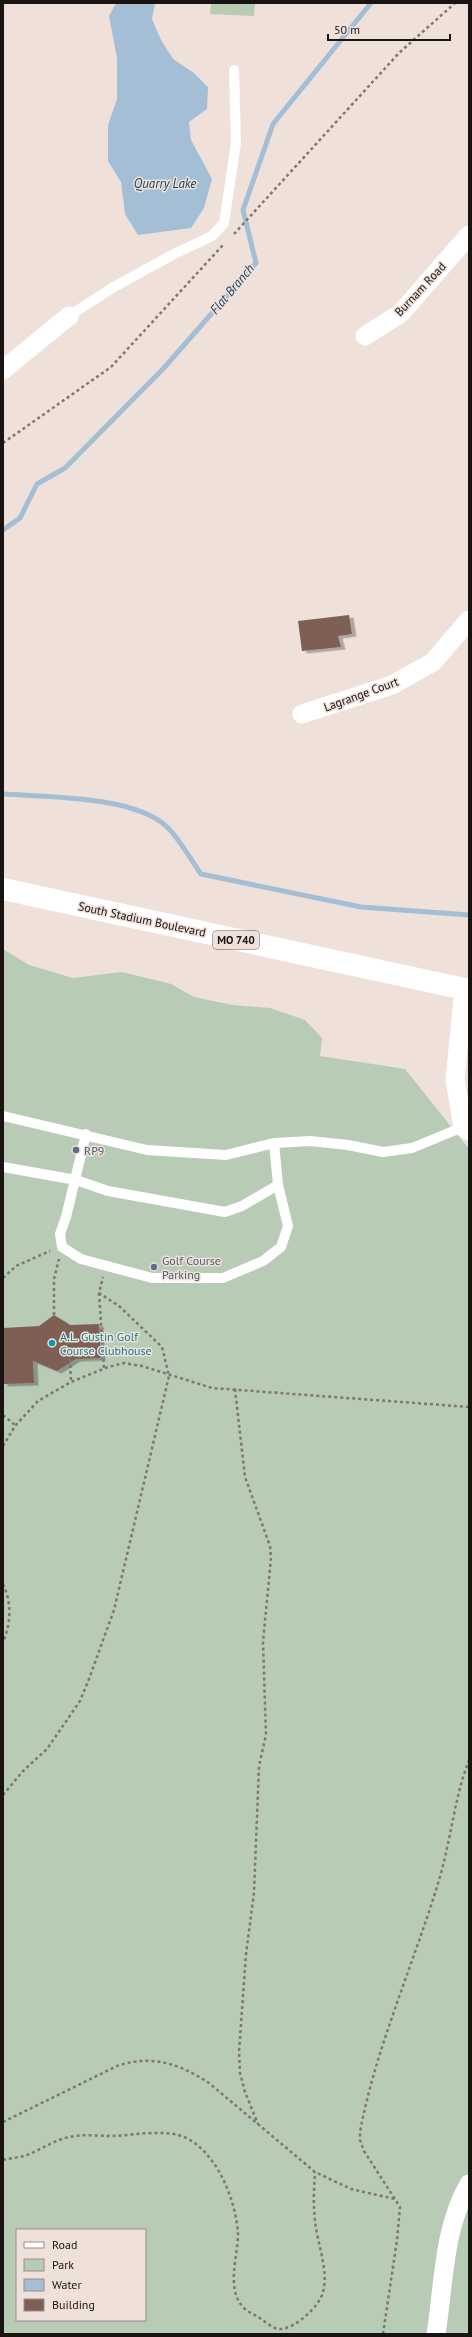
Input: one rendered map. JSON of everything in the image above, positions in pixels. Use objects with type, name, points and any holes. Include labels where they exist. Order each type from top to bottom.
[{"type":"main road","name":"South Stadium Boulevard","points":[[3,889],[467,990]]},
{"type":"street","name":"Burnam Road","points":[[365,336],[401,313],[469,235]]},
{"type":"street","points":[[3,370],[69,316]]},
{"type":"street","name":"Lagrange Court","points":[[302,714],[392,685],[426,666],[433,662],[452,643],[469,620]]},
{"type":"street","points":[[466,1129],[456,1079],[467,990]]},
{"type":"street","points":[[436,2334],[451,2226],[460,2199],[469,2184]]},
{"type":"lane","points":[[69,316],[119,284],[174,254],[212,236],[224,223],[236,143],[234,70]]},
{"type":"lane","points":[[3,1116],[86,1134],[147,1150],[184,1154],[226,1155],[274,1142],[310,1141],[348,1145],[383,1152],[412,1148],[466,1129]]},
{"type":"lane","points":[[86,1134],[76,1180],[60,1234],[62,1247],[81,1259],[152,1278],[223,1278],[263,1261],[282,1247],[288,1226],[278,1185],[274,1142]]},
{"type":"lane","points":[[3,1167],[76,1180],[108,1191],[225,1212],[242,1206],[278,1185]]},
{"type":"path","points":[[232,236],[399,53],[455,3]]},
{"type":"path","points":[[3,443],[111,367],[228,241]]},
{"type":"path","points":[[3,1278],[16,1266],[31,1258],[62,1247]]},
{"type":"path","points":[[54,1315],[54,1280],[62,1247]]},
{"type":"path","points":[[104,1369],[99,1293],[106,1265]]},
{"type":"path","points":[[3,1795],[23,1771],[47,1749],[80,1701],[89,1680],[114,1610],[169,1376],[162,1347],[119,1306],[99,1293]]},
{"type":"path","points":[[70,1359],[71,1382]]},
{"type":"path","points":[[3,1446],[15,1426],[38,1401],[71,1382],[104,1369],[124,1364],[142,1366],[169,1376],[212,1388],[469,1407]]},
{"type":"path","points":[[235,1389],[245,1477],[270,1546],[271,1558],[263,1642],[266,1735],[259,1766],[254,1893],[246,1954],[239,2052],[240,2073],[245,2092],[258,2124]]},
{"type":"path","points":[[3,1415],[15,1426]]},
{"type":"path","points":[[3,1584],[8,1594],[9,1607],[9,1620],[3,1642]]},
{"type":"path","points":[[383,2334],[398,2240],[400,2208],[364,2151],[360,2140],[360,2132],[374,2071],[439,1880],[460,1782],[469,1760]]},
{"type":"path","points":[[3,2122],[100,2073],[133,2060],[145,2060],[177,2065],[193,2072],[209,2083],[315,2172],[351,2189],[394,2199]]},
{"type":"path","points":[[3,2160],[24,2156],[62,2139],[80,2136],[164,2133],[185,2137],[195,2142],[205,2150],[214,2164],[224,2182],[232,2208],[238,2233],[234,2280],[239,2302],[246,2310],[271,2326],[282,2329],[293,2325],[304,2318],[321,2299],[324,2291],[324,2278],[314,2218],[315,2172]]},
{"type":"green space","points":[[211,3],[255,3],[254,16],[210,14]]},
{"type":"green space","points":[[3,949],[29,965],[73,978],[122,972],[171,984],[194,997],[232,1005],[270,1008],[305,1020],[322,1038],[320,1056],[405,1069],[469,1149],[469,2334],[3,2334]]},
{"type":"water","name":"Quarry Lake","points":[[116,3],[155,3],[152,19],[161,40],[173,59],[194,73],[208,87],[207,109],[189,122],[191,140],[212,179],[204,208],[191,228],[138,235],[125,214],[121,182],[108,161],[108,125],[117,99],[117,58],[109,16]]},
{"type":"building","points":[[349,615],[352,634],[338,636],[341,647],[302,651],[298,621]]},
{"type":"building","name":"A.L. Gustin Golf Course Clubhouse","points":[[54,1315],[70,1325],[99,1324],[101,1358],[76,1359],[57,1371],[33,1361],[34,1383],[3,1384],[3,1328],[39,1326]]},
{"type":"waterway","name":"Flat Branch","points":[[3,530],[20,518],[37,484],[65,468],[163,369],[256,263],[243,210],[273,124],[371,3]]},
{"type":"waterway","points":[[3,794],[90,800],[134,809],[153,817],[167,827],[201,874],[361,907],[469,915]]},
{"type":"place","name":"RP9","points":[[76,1150]]},
{"type":"place","name":"Golf Course Parking","points":[[154,1267]]},
{"type":"place","name":"A.L. Gustin Golf Course Clubhouse","points":[[52,1343]]}]
